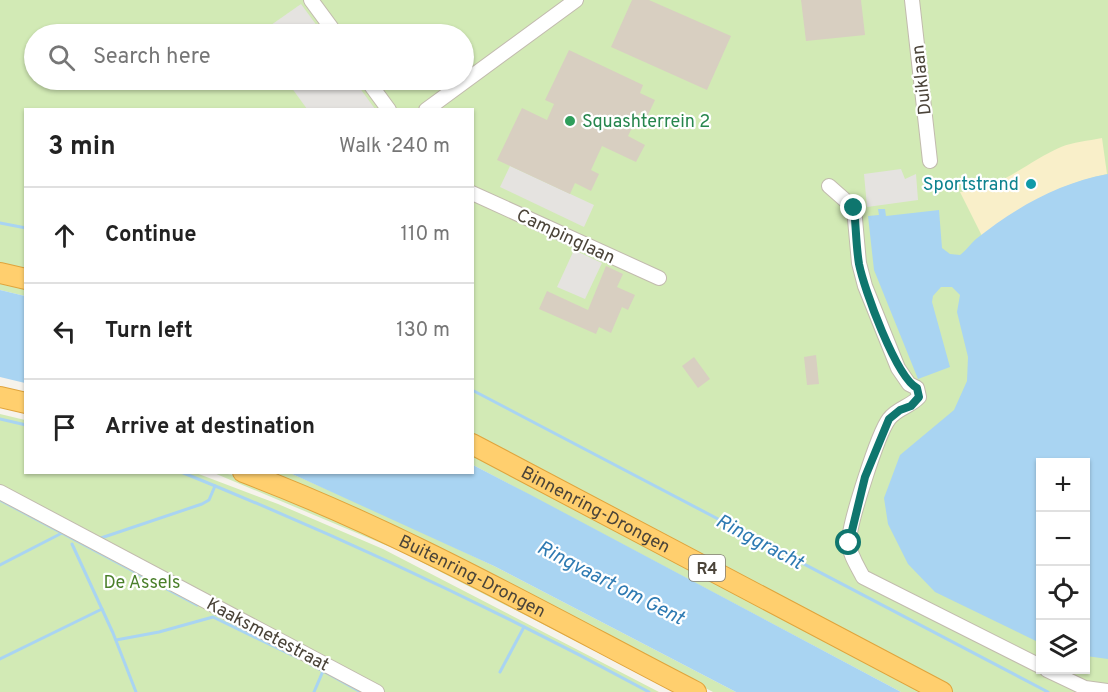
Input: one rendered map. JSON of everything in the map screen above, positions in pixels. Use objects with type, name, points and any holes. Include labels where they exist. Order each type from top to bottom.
[{"type":"highway","points":[[0,273],[24,279]]},
{"type":"highway","points":[[0,397],[24,403]]},
{"type":"highway","name":"Binnenring-Drongen","points":[[474,445],[942,692]]},
{"type":"highway","name":"Buitenring-Drongen","points":[[248,474],[287,489],[392,537],[696,692]]},
{"type":"street","points":[[311,0],[329,24]]},
{"type":"street","points":[[474,75],[576,0]]},
{"type":"street","name":"Duiklaan","points":[[912,0],[930,161]]},
{"type":"street","points":[[374,90],[387,108]]},
{"type":"street","points":[[429,108],[453,90]]},
{"type":"street","points":[[829,186],[854,208],[859,263],[865,286],[898,368],[909,384],[917,388],[919,397],[911,406],[900,410],[889,419],[865,477],[849,543],[852,556],[863,576],[1036,663]]},
{"type":"street","name":"Campinglaan","points":[[474,195],[659,278]]},
{"type":"street","name":"Kaaksmetestraat","points":[[0,492],[377,692]]},
{"type":"street","points":[[1057,674],[1085,688],[1108,691]]},
{"type":"green space","points":[[0,0],[1108,0],[1108,692],[901,692],[474,466],[474,108],[24,108],[24,296],[0,290]]},
{"type":"green space","name":"De Assels","points":[[0,414],[24,420],[24,474],[199,474],[278,504],[383,549],[659,692],[0,692]]},
{"type":"green space","points":[[216,474],[240,476],[279,492],[455,575],[682,692],[675,692],[402,552]]},
{"type":"green space","points":[[266,474],[292,474],[392,518],[494,566],[736,692],[713,692],[505,583]]},
{"type":"sand","name":"Sportstrand","points":[[1102,138],[1107,174],[1057,190],[1011,215],[982,236],[960,192],[1000,181],[1061,147]]},
{"type":"shaded area","points":[[301,4],[316,24],[272,24]]},
{"type":"shaded area","points":[[293,90],[361,90],[374,108],[306,108]]},
{"type":"shaded area","points":[[510,166],[594,205],[584,227],[500,187]]},
{"type":"shaded area","points":[[901,169],[905,179],[916,174],[918,200],[867,207],[864,174]]},
{"type":"shaded area","points":[[574,250],[602,263],[585,299],[557,287]]},
{"type":"water","points":[[1108,174],[1108,659],[1090,657],[1090,458],[1036,458],[1036,641],[935,592],[908,564],[888,524],[884,498],[900,455],[954,410],[967,381],[968,357],[957,312],[960,295],[952,287],[941,287],[933,296],[932,302],[950,367],[918,379],[874,270],[868,216],[879,215],[878,209],[885,209],[886,216],[939,210],[942,248],[950,254],[960,255],[976,239],[1022,207],[1055,190]]},
{"type":"water","points":[[0,290],[24,296],[24,383],[0,377]]},
{"type":"water","name":"Ringvaart om Gent","points":[[474,466],[901,692],[736,692],[494,566],[292,474],[474,474]]},
{"type":"building","points":[[632,0],[649,0],[731,36],[707,90],[611,47]]},
{"type":"building","points":[[801,0],[861,0],[865,35],[806,41]]},
{"type":"building","points":[[569,50],[643,85],[640,93],[655,100],[647,117],[639,113],[628,136],[645,145],[636,162],[602,146],[591,170],[599,174],[591,191],[575,183],[570,194],[497,160],[522,108],[547,120],[554,104],[545,100]]},
{"type":"building","points":[[606,266],[623,274],[617,287],[635,295],[628,310],[622,307],[611,333],[599,327],[596,334],[539,309],[547,291],[588,310]]},
{"type":"building","points":[[816,355],[819,384],[807,385],[804,357]]},
{"type":"building","points":[[694,357],[710,379],[698,388],[682,366]]},
{"type":"waterway","name":"Ringgracht","points":[[0,223],[24,228]]},
{"type":"waterway","name":"Ringgracht","points":[[474,391],[1048,692]]},
{"type":"waterway","points":[[0,419],[24,425]]},
{"type":"waterway","points":[[186,474],[301,522],[418,575],[592,661],[649,692]]},
{"type":"waterway","points":[[98,539],[202,504],[209,500],[215,486]]},
{"type":"waterway","points":[[0,500],[197,605]]},
{"type":"waterway","points":[[0,565],[62,533]]},
{"type":"waterway","points":[[72,544],[113,633],[136,692]]},
{"type":"waterway","points":[[0,659],[102,609]]},
{"type":"waterway","points":[[116,640],[159,632],[213,617],[298,658]]},
{"type":"waterway","points":[[500,672],[524,627]]},
{"type":"waterway","points":[[311,665],[323,671]]},
{"type":"waterway","points":[[314,692],[323,671],[361,692]]},
{"type":"place","name":"Squashterrein 2","points":[[570,121]]},
{"type":"place","name":"Sportstrand","points":[[1031,184]]},
{"type":"route","points":[[849,543],[865,477],[889,419],[900,410],[911,406],[919,397],[917,388],[909,384],[898,368],[865,286],[859,263],[854,208]]}]
